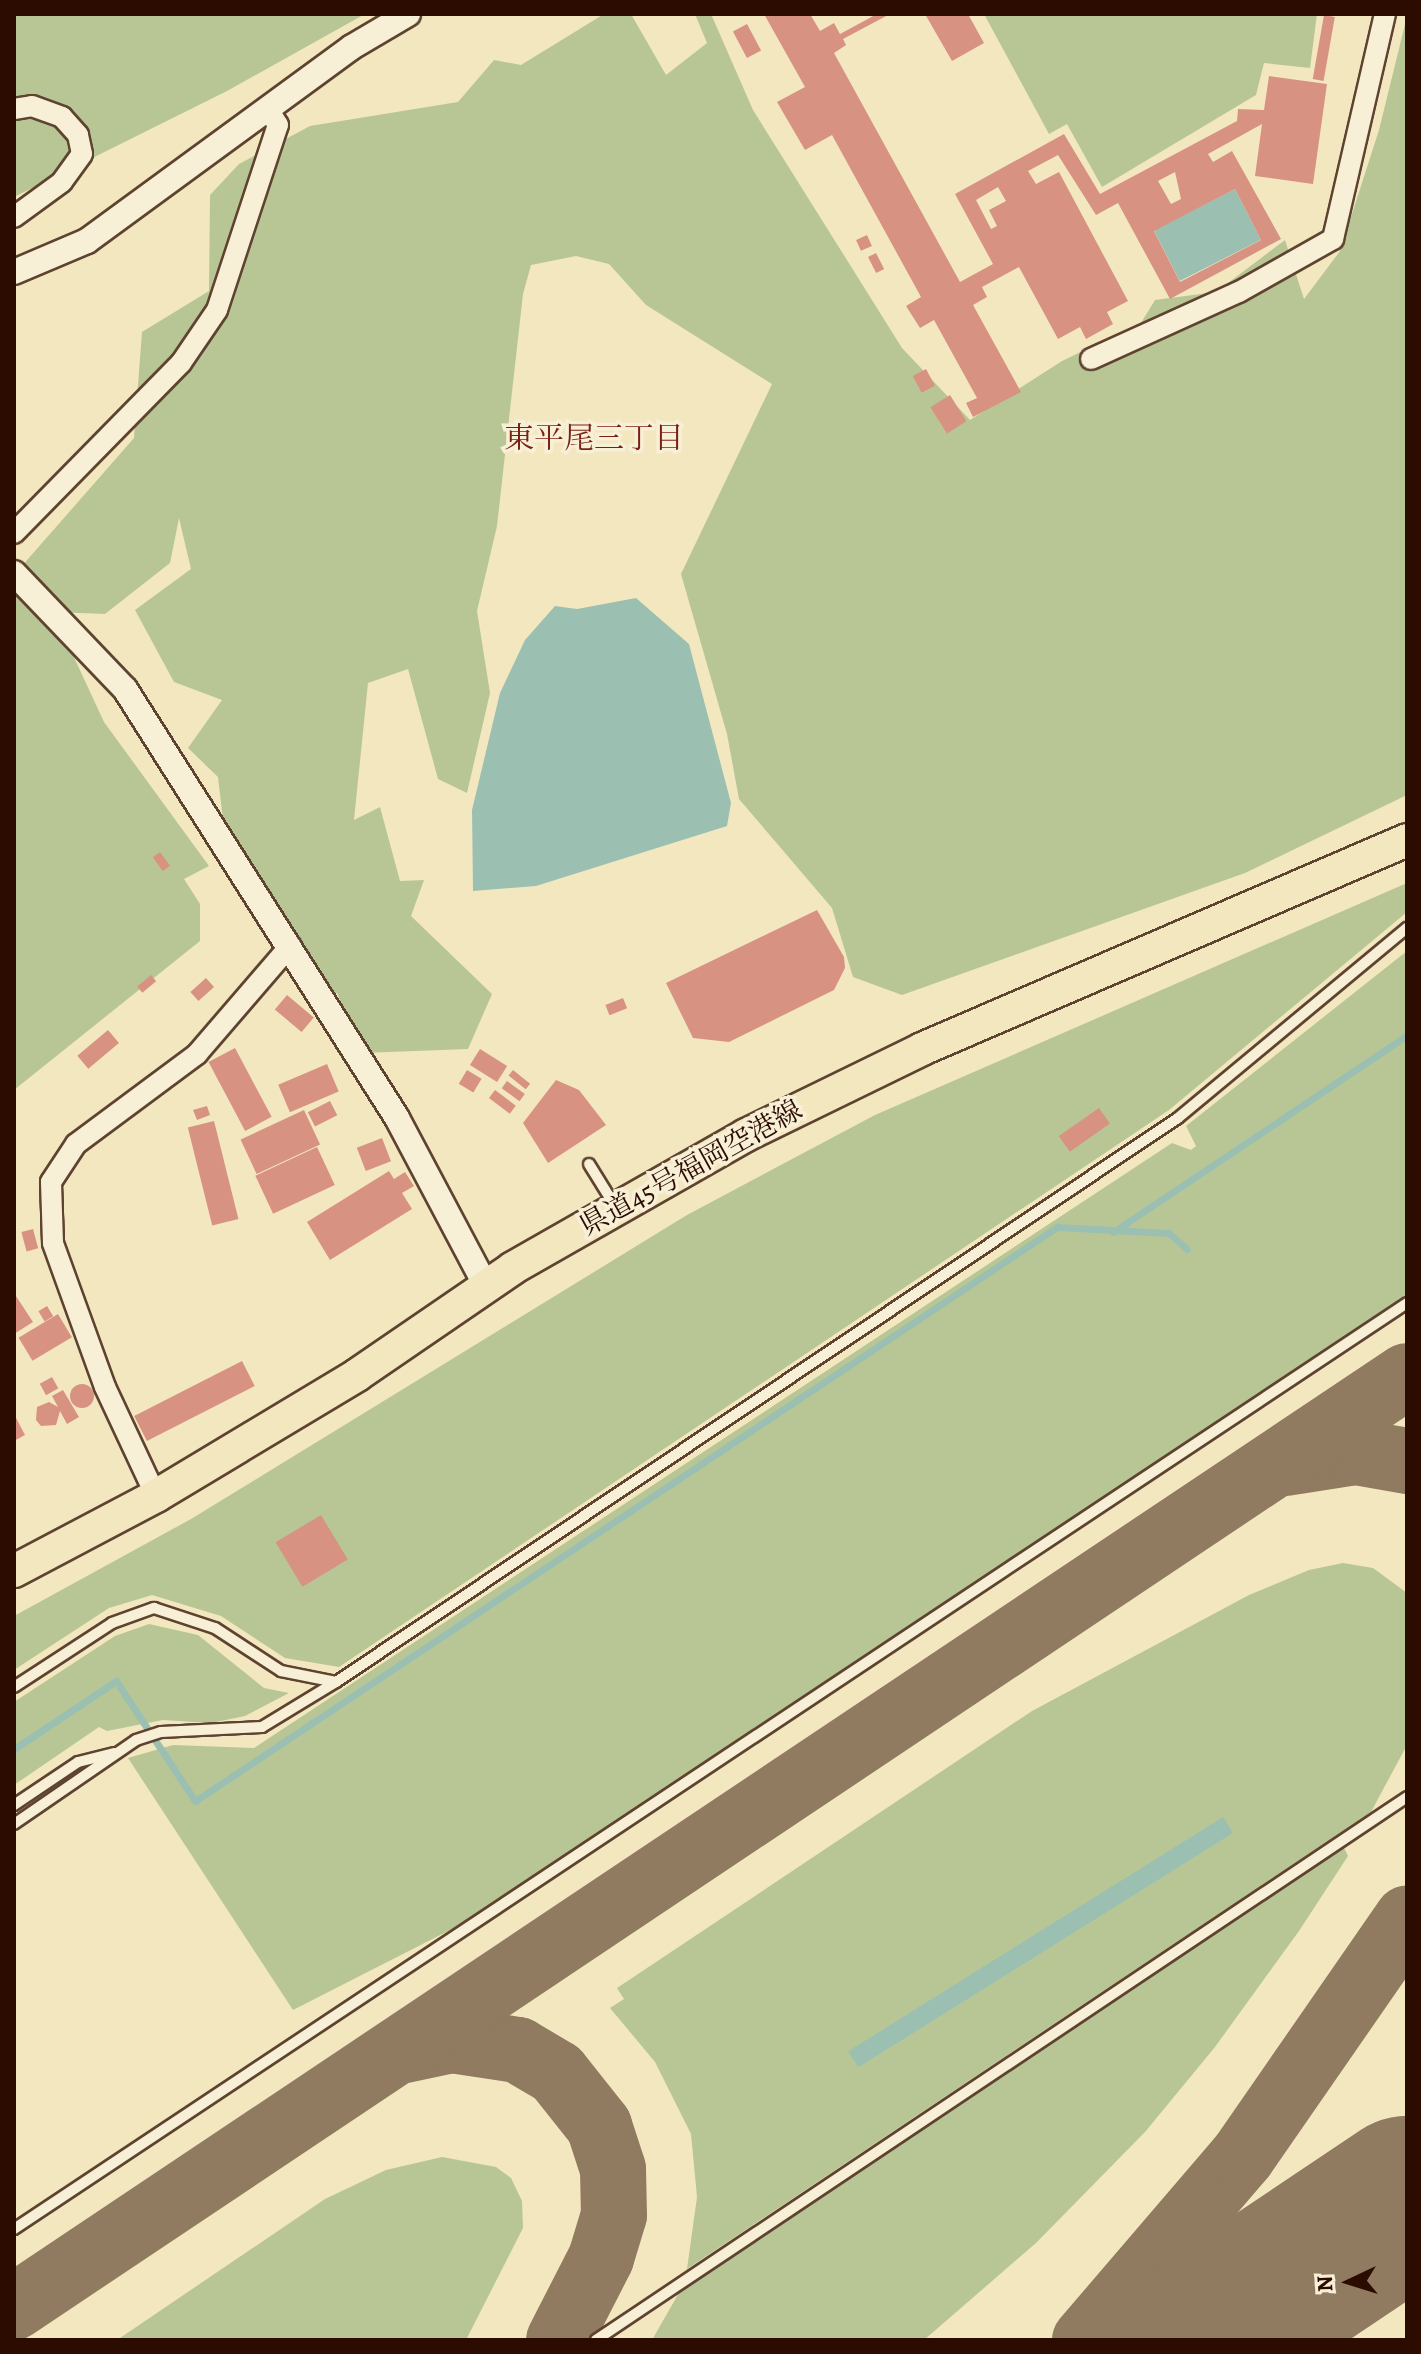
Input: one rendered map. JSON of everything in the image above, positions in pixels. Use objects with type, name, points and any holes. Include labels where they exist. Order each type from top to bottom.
[{"type":"main road","name":"県道45号福岡空港線","points":[[14,1571],[156,1496],[615,1207],[746,1135],[922,1049],[1407,840]]},
{"type":"street","points":[[14,272],[87,241],[352,47],[408,14]]},
{"type":"street","points":[[1091,359],[1239,292],[1333,239],[1385,14]]},
{"type":"street","points":[[14,109],[32,106],[62,117],[78,135],[82,154],[62,182],[14,217]]},
{"type":"street","points":[[14,533],[181,363],[217,310],[278,125],[268,109]]},
{"type":"street","points":[[14,573],[125,689],[397,1118],[449,1227],[486,1286]]},
{"type":"street","points":[[156,1496],[89,1321],[53,1243],[51,1182],[76,1144],[197,1054],[290,946]]},
{"type":"lane","points":[[14,1824],[120,1752],[161,1732],[262,1727],[336,1682],[1178,1118],[1407,928]]},
{"type":"lane","points":[[589,1164],[615,1207]]},
{"type":"lane","points":[[14,2229],[1407,1303]]},
{"type":"lane","points":[[14,1687],[112,1623],[154,1608],[215,1628],[281,1671],[336,1682]]},
{"type":"lane","points":[[14,1805],[78,1762],[120,1752]]},
{"type":"lane","points":[[596,2340],[1407,1797]]},
{"type":"green space","points":[[14,14],[365,14],[227,91],[14,197]]},
{"type":"green space","points":[[604,14],[631,14],[666,75],[707,43],[695,14],[711,14],[753,110],[902,348],[970,420],[1062,361],[1141,323],[1155,300],[1216,292],[1285,240],[1304,299],[1340,251],[1379,130],[1407,16],[1407,795],[1245,873],[902,995],[853,977],[832,908],[739,799],[727,734],[681,574],[772,384],[646,305],[609,264],[576,256],[531,265],[523,294],[497,526],[477,611],[490,693],[467,793],[438,779],[408,669],[368,683],[354,820],[380,807],[400,881],[424,880],[411,916],[492,994],[468,1049],[362,1053],[337,993],[311,995],[227,854],[218,777],[188,748],[222,700],[174,682],[135,610],[191,569],[179,518],[170,563],[105,614],[53,612],[104,722],[209,866],[184,879],[200,904],[200,941],[14,1090],[14,565],[21,567],[134,438],[142,332],[209,291],[210,195],[239,164],[310,126],[458,102],[494,60],[521,65]]},
{"type":"green space","points":[[984,14],[1317,14],[1310,68],[1264,63],[1256,95],[1102,187],[1067,124],[1049,134]]},
{"type":"green space","points":[[1407,883],[1407,912],[1169,1110],[339,1667],[285,1658],[221,1616],[152,1595],[109,1608],[14,1670],[14,1616],[191,1519],[687,1215],[875,1115]]},
{"type":"green space","points":[[1407,951],[1407,1298],[876,1654],[454,1928],[293,2010],[128,1758],[173,1745],[254,1748],[1172,1143],[1191,1150],[1196,1146],[1186,1126]]},
{"type":"green space","points":[[1343,1563],[1373,1568],[1407,1593],[1407,1745],[1371,1812],[687,2269],[697,2197],[691,2134],[655,2062],[610,2008],[624,1999],[617,1988],[1032,1711],[1249,1595],[1309,1570]]},
{"type":"green space","points":[[149,1624],[198,1635],[264,1688],[289,1693],[245,1716],[211,1723],[163,1720],[107,1731],[99,1727],[14,1785],[14,1702],[115,1636]]},
{"type":"green space","points":[[1343,1846],[1348,1856],[1299,1931],[1215,2047],[1145,2132],[1036,2243],[924,2340],[652,2340],[680,2291]]},
{"type":"green space","points":[[442,2157],[496,2167],[511,2178],[522,2201],[523,2228],[466,2340],[117,2340],[325,2199],[386,2170]]},
{"type":"shaded area","points":[[1235,189],[1261,240],[1180,281],[1154,230]]},
{"type":"shaded area","points":[[636,598],[689,644],[731,803],[727,826],[536,886],[473,891],[472,810],[500,693],[525,640],[555,606],[577,609]]},
{"type":"shaded area","points":[[1223,1817],[1233,1833],[858,2067],[848,2051]]},
{"type":"building","points":[[764,14],[810,14],[820,31],[834,23],[840,34],[877,14],[890,14],[843,39],[846,45],[834,53],[960,282],[993,264],[955,194],[1064,134],[1100,194],[1237,121],[1238,109],[1264,110],[1269,76],[1327,84],[1313,184],[1255,176],[1262,124],[1208,154],[1213,162],[1232,151],[1281,239],[1170,299],[1118,203],[1096,215],[1058,155],[1028,171],[1036,184],[1059,172],[1128,301],[1107,312],[1113,324],[1086,339],[1080,327],[1058,339],[1019,267],[982,287],[987,297],[973,305],[1021,392],[973,417],[966,403],[977,398],[934,320],[920,328],[906,306],[921,297],[832,135],[805,150],[777,102],[805,87]],"holes":[[[1175,172],[1181,199],[1171,204],[1158,181]],[[998,187],[1006,201],[989,210],[997,226],[991,229],[976,200]],[[1235,189],[1261,240],[1180,282],[1154,231]]]},
{"type":"building","points":[[925,14],[968,14],[984,43],[952,61]]},
{"type":"building","points":[[1324,15],[1335,17],[1324,81],[1313,79]]},
{"type":"building","points":[[747,24],[761,50],[747,58],[733,32]]},
{"type":"building","points":[[867,235],[872,246],[861,251],[856,240]]},
{"type":"building","points":[[876,253],[884,269],[876,273],[868,257]]},
{"type":"building","points":[[926,369],[935,386],[922,393],[913,376]]},
{"type":"building","points":[[950,395],[966,421],[947,433],[930,407]]},
{"type":"building","points":[[160,852],[170,866],[163,871],[153,857]]},
{"type":"building","points":[[817,910],[844,957],[845,968],[834,990],[729,1042],[693,1038],[666,983]]},
{"type":"building","points":[[151,975],[156,981],[142,993],[137,987]]},
{"type":"building","points":[[206,978],[214,987],[198,1001],[190,992]]},
{"type":"building","points":[[287,995],[314,1017],[302,1032],[275,1010]]},
{"type":"building","points":[[623,998],[627,1008],[610,1015],[605,1005]]},
{"type":"building","points":[[108,1030],[119,1043],[88,1069],[77,1056]]},
{"type":"building","points":[[235,1048],[272,1117],[245,1131],[209,1062]]},
{"type":"building","points":[[480,1049],[507,1066],[497,1082],[470,1065]]},
{"type":"building","points":[[327,1064],[339,1092],[290,1112],[278,1085]]},
{"type":"building","points":[[467,1070],[482,1079],[473,1092],[459,1084]]},
{"type":"building","points":[[513,1070],[530,1084],[526,1089],[509,1075]]},
{"type":"building","points":[[556,1080],[579,1090],[606,1125],[548,1163],[523,1123]]},
{"type":"building","points":[[507,1081],[525,1094],[520,1101],[502,1088]]},
{"type":"building","points":[[495,1090],[516,1106],[510,1114],[489,1098]]},
{"type":"building","points":[[330,1101],[337,1115],[315,1127],[308,1112]]},
{"type":"building","points":[[207,1106],[210,1115],[197,1120],[193,1110]]},
{"type":"building","points":[[1099,1108],[1110,1124],[1070,1152],[1059,1136]]},
{"type":"building","points":[[304,1110],[320,1144],[257,1174],[241,1140]]},
{"type":"building","points":[[214,1121],[238,1219],[212,1226],[188,1128]]},
{"type":"building","points":[[382,1138],[391,1161],[366,1171],[357,1148]]},
{"type":"building","points":[[317,1147],[335,1185],[273,1214],[255,1176]]},
{"type":"building","points":[[389,1171],[394,1179],[405,1172],[414,1186],[402,1193],[412,1209],[330,1260],[307,1222]]},
{"type":"building","points":[[33,1229],[38,1248],[27,1251],[21,1232]]},
{"type":"building","points":[[14,1293],[33,1322],[14,1334]]},
{"type":"building","points":[[47,1306],[53,1316],[45,1321],[38,1311]]},
{"type":"building","points":[[58,1314],[72,1337],[32,1361],[19,1338]]},
{"type":"building","points":[[242,1361],[255,1386],[147,1441],[134,1416]]},
{"type":"building","points":[[52,1377],[58,1388],[46,1395],[40,1384]]},
{"type":"building","points":[[82,1384],[91,1387],[94,1396],[91,1405],[82,1408],[73,1405],[70,1396],[73,1387]]},
{"type":"building","points":[[63,1390],[79,1417],[67,1424],[60,1411],[56,1425],[41,1426],[36,1420],[37,1407],[49,1402],[58,1407],[52,1396]]},
{"type":"building","points":[[14,1414],[25,1435],[14,1441]]},
{"type":"building","points":[[321,1515],[348,1560],[302,1587],[276,1542]]},
{"type":"waterway","points":[[1113,1232],[1407,1035]]},
{"type":"waterway","points":[[14,1749],[116,1681],[195,1801],[1057,1227],[1169,1233],[1187,1249]]},
{"type":"taxiway","points":[[14,2307],[1407,1376]]},
{"type":"taxiway","points":[[1286,1463],[1356,1452],[1407,1461]]},
{"type":"taxiway","points":[[1085,2340],[1242,2157],[1407,1919]]},
{"type":"taxiway","points":[[405,2050],[452,2040],[518,2050],[557,2073],[599,2126],[613,2169],[614,2215],[601,2258],[559,2340]]},
{"type":"taxiway","points":[[1209,2340],[1407,2247]]},
{"type":"runway","points":[[1198,2340],[1407,2200]]},
{"type":"district","name":"東平尾三丁目","points":[[594,438]]}]
